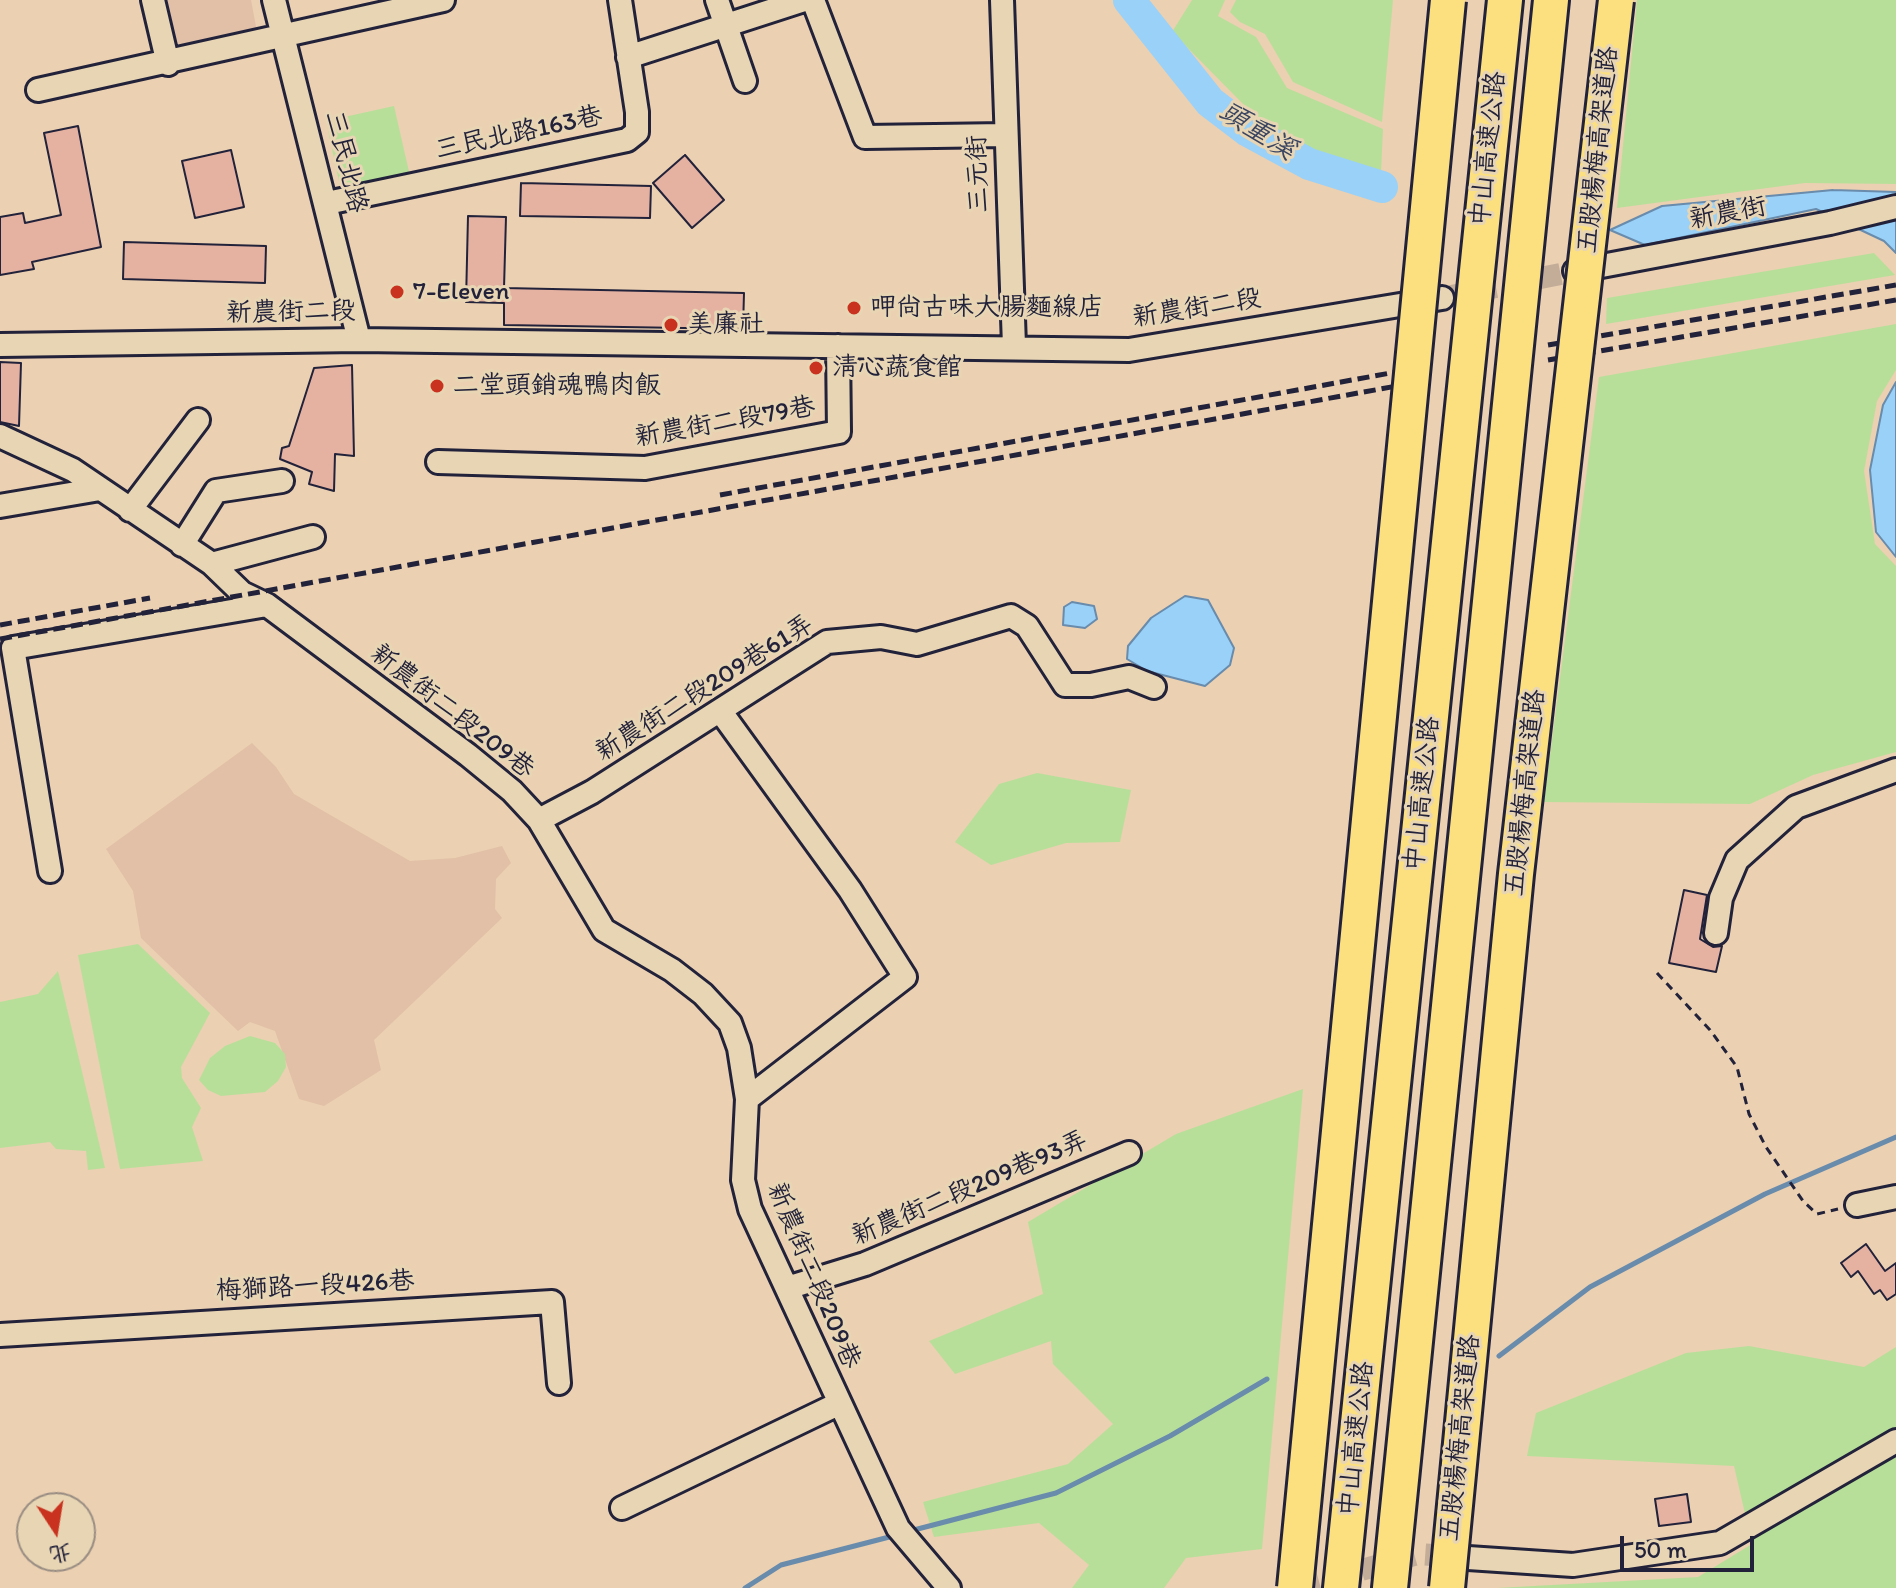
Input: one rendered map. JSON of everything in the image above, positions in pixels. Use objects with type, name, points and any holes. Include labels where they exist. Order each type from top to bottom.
[{"type":"highway","points":[[1295,1588],[1448,0]]},
{"type":"highway","points":[[1481,0],[1491,132]]},
{"type":"highway","name":"中山高速公路","points":[[1341,1588],[1505,0]]},
{"type":"highway","name":"五股楊梅高架道路","points":[[1447,1588],[1516,874],[1616,0]]},
{"type":"highway","name":"中山高速公路","points":[[1390,1588],[1551,11]]},
{"type":"street","points":[[153,0],[168,64]]},
{"type":"street","name":"三民北路","points":[[274,0],[359,340]]},
{"type":"street","points":[[38,90],[168,64],[409,4],[443,0]]},
{"type":"street","name":"三民北路163巷","points":[[327,203],[627,140],[637,132],[620,0]]},
{"type":"street","points":[[717,0],[745,81]]},
{"type":"street","points":[[628,57],[804,0]]},
{"type":"street","points":[[813,0],[865,137],[1005,135]]},
{"type":"street","name":"三元街","points":[[1002,0],[1014,346]]},
{"type":"street","name":"新農街","points":[[1570,272],[1830,223],[1896,207]]},
{"type":"street","name":"新農街二段","points":[[0,345],[359,340],[1014,346],[1129,350],[1442,298]]},
{"type":"street","name":"新農街二段79巷","points":[[438,462],[645,468],[839,432],[838,346]]},
{"type":"street","points":[[130,510],[198,420]]},
{"type":"street","name":"新農街二段209巷","points":[[0,436],[73,470],[212,564],[242,593],[267,605],[468,755],[512,791],[539,820],[604,930],[672,970],[703,994],[730,1023],[739,1048],[747,1099],[743,1180],[750,1209],[838,1404],[904,1536],[949,1588]]},
{"type":"street","points":[[182,545],[216,491],[282,481]]},
{"type":"street","points":[[0,506],[100,489]]},
{"type":"street","points":[[212,564],[313,537]]},
{"type":"street","points":[[50,871],[6,650],[267,605]]},
{"type":"street","name":"新農街二段209巷61弄","points":[[539,820],[592,792],[721,712],[766,678],[827,642],[881,637],[917,644],[1011,616],[1027,626],[1065,685],[1091,685],[1129,677],[1154,687]]},
{"type":"street","points":[[721,712],[850,890],[905,977],[747,1099]]},
{"type":"street","points":[[1716,933],[1721,898],[1737,860],[1796,807],[1896,770]]},
{"type":"street","name":"新農街二段209巷93弄","points":[[787,1288],[865,1264],[1129,1153]]},
{"type":"street","points":[[1857,1205],[1896,1197]]},
{"type":"street","name":"梅獅路一段426巷","points":[[0,1335],[552,1302],[559,1383]]},
{"type":"street","points":[[622,1508],[838,1404]]},
{"type":"street","points":[[1468,1558],[1573,1565],[1720,1543],[1896,1441]]},
{"type":"path","points":[[1657,973],[1710,1030],[1737,1067],[1749,1114],[1795,1191],[1817,1214],[1857,1205]]},
{"type":"shaded area","points":[[167,0],[251,0],[257,32],[178,50]]},
{"type":"shaded area","points":[[252,743],[276,767],[294,794],[410,861],[455,858],[502,846],[511,863],[496,879],[495,909],[502,918],[374,1040],[381,1070],[324,1106],[299,1099],[275,1031],[250,1022],[238,1031],[141,938],[133,891],[106,849]]},
{"type":"green space","points":[[1192,0],[1225,0],[1218,16],[1256,37],[1287,88],[1383,129],[1381,173],[1296,145],[1247,108],[1172,32]]},
{"type":"green space","points":[[1236,0],[1393,0],[1382,122],[1293,82],[1265,34],[1240,22],[1230,12]]},
{"type":"green space","points":[[1637,0],[1896,0],[1896,184],[1805,183],[1617,208]]},
{"type":"green space","points":[[394,106],[410,176],[341,191],[326,121]]},
{"type":"green space","points":[[1874,253],[1895,275],[1606,324],[1607,298]]},
{"type":"green space","points":[[1896,324],[1896,370],[1877,401],[1864,471],[1875,544],[1896,566],[1896,752],[1813,775],[1750,804],[1544,802],[1599,377]]},
{"type":"green space","points":[[1037,773],[1131,790],[1120,842],[1066,843],[991,865],[955,842],[999,784]]},
{"type":"green space","points":[[138,944],[210,1013],[181,1067],[182,1078],[201,1108],[192,1127],[203,1161],[120,1169],[78,955]]},
{"type":"green space","points":[[58,971],[105,1168],[88,1170],[86,1151],[56,1149],[50,1142],[0,1148],[0,1002],[38,994]]},
{"type":"green space","points":[[250,1036],[275,1043],[285,1054],[286,1067],[278,1081],[265,1092],[221,1096],[208,1090],[199,1080],[210,1058],[225,1046]]},
{"type":"green space","points":[[1303,1089],[1262,1549],[1186,1558],[1164,1588],[1072,1588],[1089,1565],[1039,1523],[934,1537],[923,1502],[1068,1464],[1113,1424],[1053,1364],[1051,1341],[955,1374],[929,1341],[1043,1294],[1028,1222],[1176,1134]]},
{"type":"green space","points":[[1749,1346],[1864,1367],[1896,1347],[1896,1588],[1497,1588],[1698,1577],[1752,1544],[1734,1466],[1527,1456],[1536,1413],[1686,1353]]},
{"type":"water","points":[[1833,190],[1896,192],[1896,253],[1884,241],[1816,209],[1645,245],[1610,230],[1662,206]]},
{"type":"water","points":[[1896,382],[1896,557],[1876,532],[1870,470],[1883,405]]},
{"type":"water","points":[[1185,596],[1208,600],[1234,648],[1230,665],[1205,686],[1147,671],[1127,659],[1128,646],[1151,618]]},
{"type":"water","points":[[1072,602],[1094,606],[1097,619],[1085,628],[1063,625],[1064,607]]},
{"type":"building","points":[[78,126],[101,247],[32,262],[34,269],[0,275],[0,217],[23,213],[25,223],[61,215],[44,133]]},
{"type":"building","points":[[231,150],[244,207],[195,218],[182,161]]},
{"type":"building","points":[[685,155],[724,200],[692,228],[653,183]]},
{"type":"building","points":[[521,183],[651,186],[650,218],[520,216]]},
{"type":"building","points":[[468,216],[506,217],[504,288],[744,293],[743,329],[504,325],[504,303],[466,302]]},
{"type":"building","points":[[124,242],[266,246],[265,283],[123,279]]},
{"type":"building","points":[[0,362],[21,363],[19,426],[0,422]]},
{"type":"building","points":[[352,365],[354,456],[335,454],[334,491],[309,484],[312,472],[280,459],[282,448],[289,446],[314,368]]},
{"type":"building","points":[[1684,890],[1707,895],[1700,939],[1713,947],[1722,946],[1716,972],[1669,963]]},
{"type":"building","points":[[1866,1244],[1885,1271],[1896,1263],[1896,1294],[1887,1300],[1880,1290],[1874,1294],[1858,1271],[1851,1277],[1841,1263]]},
{"type":"building","points":[[1687,1494],[1691,1522],[1659,1526],[1655,1499]]},
{"type":"waterway","name":"頭重溪","points":[[1129,0],[1210,102],[1248,131],[1309,164],[1382,187]]},
{"type":"waterway","points":[[1499,1356],[1590,1287],[1765,1194],[1896,1137]]},
{"type":"waterway","points":[[910,1531],[1056,1493],[1170,1436],[1267,1379]]},
{"type":"waterway","points":[[745,1588],[781,1565],[897,1535]]},
{"type":"tunnel","points":[[1442,298],[1570,272]]},
{"type":"tunnel","points":[[1298,1588],[1418,1554],[1460,1557]]},
{"type":"railway","points":[[1548,345],[1896,285]]},
{"type":"railway","points":[[1548,360],[1896,300]]},
{"type":"railway","points":[[720,495],[1429,366]]},
{"type":"railway","points":[[0,639],[1430,380]]},
{"type":"railway","points":[[0,625],[150,598]]},
{"type":"place","name":"7-Eleven","points":[[397,292]]},
{"type":"place","name":"呷尚古味大腸麵線店","points":[[854,308]]},
{"type":"place","name":"美廉社","points":[[671,325]]},
{"type":"place","name":"清心蔬食館","points":[[816,368]]},
{"type":"place","name":"二堂頭銷魂鴨肉飯","points":[[437,386]]}]
